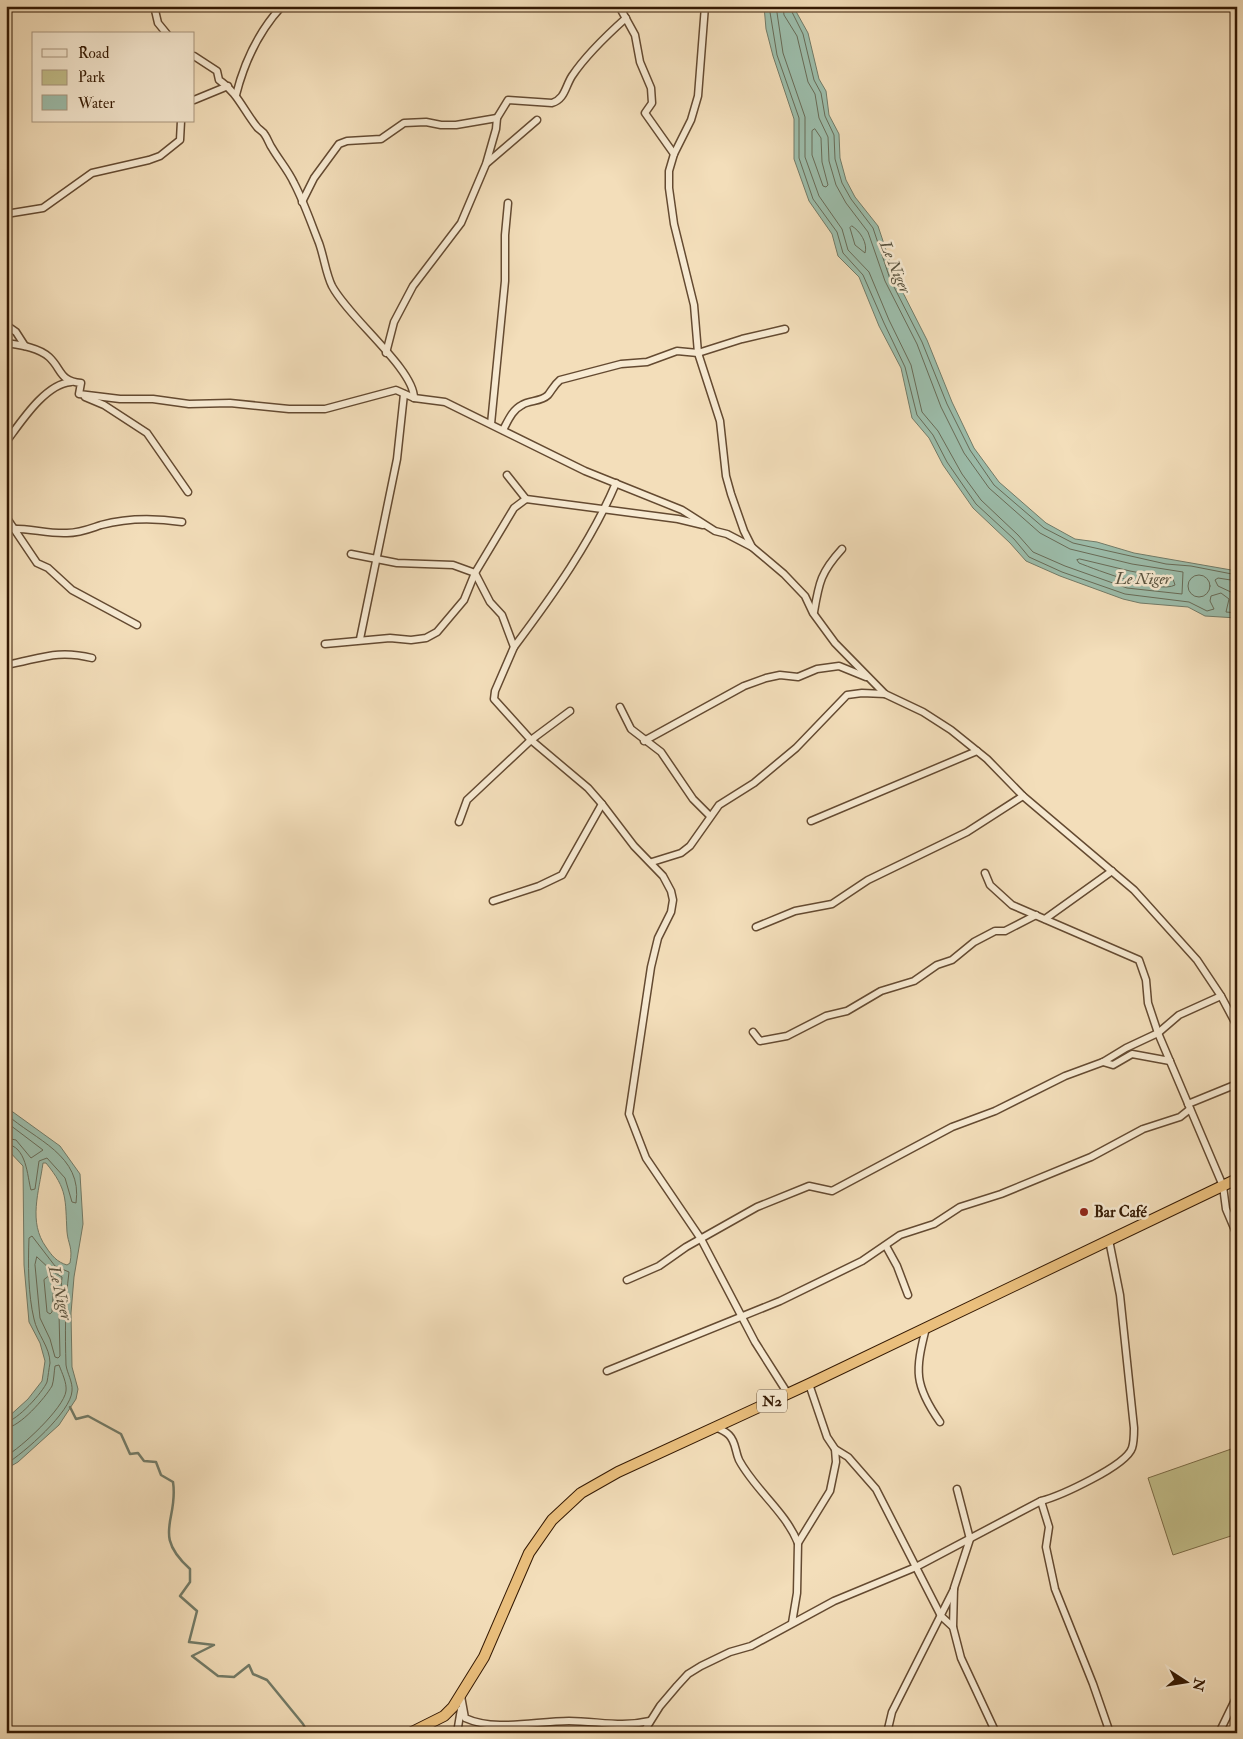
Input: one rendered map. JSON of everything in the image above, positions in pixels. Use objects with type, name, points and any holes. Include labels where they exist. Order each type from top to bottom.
[{"type":"highway","name":"N2","points":[[410,1733],[444,1716],[461,1696],[484,1657],[529,1553],[552,1520],[581,1493],[611,1476],[810,1384],[1237,1180]]},
{"type":"street","points":[[154,6],[158,23],[165,32]]},
{"type":"street","points":[[236,95],[241,74],[256,41],[282,6]]},
{"type":"street","points":[[619,6],[635,36],[640,62],[651,88],[652,103],[645,113],[674,154]]},
{"type":"street","points":[[705,6],[698,96],[691,120],[674,154],[669,171],[669,188],[674,224],[694,305],[698,353],[720,421],[724,442],[726,476],[744,531],[752,547]]},
{"type":"street","points":[[386,353],[394,322],[425,268],[461,223],[486,164],[496,129],[497,118],[508,100],[552,104],[558,101],[565,93],[572,77],[604,38],[626,18]]},
{"type":"street","points":[[195,57],[216,71],[219,80],[236,95],[257,128],[265,134],[271,148],[281,160],[282,166],[294,182],[319,244],[331,285],[357,320],[406,376],[414,389],[414,398]]},
{"type":"street","points":[[195,100],[228,86]]},
{"type":"street","points":[[302,202],[314,178],[339,144],[347,141],[381,139],[404,123],[426,122],[441,126],[497,118]]},
{"type":"street","points":[[486,164],[537,120]]},
{"type":"street","points":[[6,214],[43,208],[92,173],[160,156],[180,140],[180,122]]},
{"type":"street","points":[[491,424],[505,281],[505,235],[508,204]]},
{"type":"street","points":[[6,325],[16,332],[25,346]]},
{"type":"street","points":[[503,430],[514,411],[523,404],[539,400],[547,395],[552,386],[560,380],[621,364],[646,362],[677,351],[698,353],[742,339],[785,329]]},
{"type":"street","points":[[6,343],[25,346],[48,356],[61,375],[71,382]]},
{"type":"street","points":[[6,442],[31,409],[60,383],[81,383],[79,394]]},
{"type":"street","points":[[79,394],[120,399],[153,399],[189,404],[230,403],[290,410],[325,408],[396,390],[414,398],[445,402],[585,471],[682,510],[715,531]]},
{"type":"street","points":[[79,394],[104,405],[147,432],[188,492]]},
{"type":"street","points":[[360,639],[397,459],[404,394]]},
{"type":"street","points":[[507,475],[526,499]]},
{"type":"street","points":[[616,482],[605,509],[556,592],[514,647],[495,691],[494,699],[531,740],[588,788],[634,846],[652,862],[663,876],[673,900],[671,912],[658,938],[651,967],[629,1114],[646,1158],[701,1239],[755,1342],[788,1394]]},
{"type":"street","points":[[325,644],[360,639],[390,638],[411,640],[426,638],[437,632],[464,600],[475,573],[514,508],[526,499],[678,519],[727,534],[752,547],[784,574],[805,596],[813,612],[835,643],[885,694],[923,712],[977,751],[1023,796],[1134,890],[1197,960],[1221,996],[1237,1026]]},
{"type":"street","points":[[6,517],[10,528],[37,563],[48,568],[72,590],[137,625]]},
{"type":"street","points":[[10,528],[68,533],[132,520],[163,519],[182,522]]},
{"type":"street","points":[[813,612],[826,566],[842,548]]},
{"type":"street","points":[[351,554],[397,563],[453,565],[475,573],[490,602],[502,615],[514,647]]},
{"type":"street","points":[[6,665],[52,654],[78,654],[92,658]]},
{"type":"street","points":[[644,741],[744,686],[766,678],[780,675],[798,677],[817,669],[839,666],[870,678]]},
{"type":"street","points":[[652,862],[681,852],[690,846],[719,805],[754,783],[796,748],[847,696],[862,693],[885,694]]},
{"type":"street","points":[[620,707],[631,729],[644,741],[661,752],[693,799],[710,816]]},
{"type":"street","points":[[458,822],[467,800],[531,740],[570,711]]},
{"type":"street","points":[[811,821],[977,751]]},
{"type":"street","points":[[756,927],[795,910],[832,904],[868,880],[967,832],[1023,796]]},
{"type":"street","points":[[494,901],[539,886],[562,875],[602,804]]},
{"type":"street","points":[[1044,920],[1112,871]]},
{"type":"street","points":[[985,873],[990,885],[999,896],[1012,905],[1140,960],[1146,980],[1148,1003],[1158,1033],[1223,1186],[1226,1209],[1237,1235]]},
{"type":"street","points":[[753,1032],[760,1041],[787,1036],[826,1016],[847,1011],[881,991],[914,980],[937,965],[952,960],[974,942],[995,931],[1006,931],[1036,916]]},
{"type":"street","points":[[627,1280],[659,1266],[686,1246],[757,1207],[809,1186],[832,1191],[952,1128],[995,1111],[1065,1076],[1103,1062],[1126,1048],[1158,1033],[1179,1015],[1221,996]]},
{"type":"street","points":[[1229,1012],[1237,1012]]},
{"type":"street","points":[[1103,1062],[1113,1065],[1132,1054],[1170,1061]]},
{"type":"street","points":[[608,1371],[780,1301],[886,1246],[900,1235],[934,1224],[960,1207],[1001,1194],[1091,1157],[1143,1129],[1180,1117],[1189,1106],[1237,1084]]},
{"type":"street","points":[[643,1733],[650,1721],[688,1674],[730,1652],[751,1646],[834,1601],[916,1567],[1042,1500],[1059,1497],[1118,1465],[1132,1449],[1134,1428],[1120,1295],[1109,1240]]},
{"type":"street","points":[[886,1246],[897,1266],[908,1295]]},
{"type":"street","points":[[926,1328],[917,1362],[920,1385],[926,1402],[940,1422]]},
{"type":"street","points":[[798,1543],[830,1491],[836,1462],[835,1449],[821,1424],[810,1384]]},
{"type":"street","points":[[715,1427],[728,1434],[735,1443],[735,1450],[746,1471],[791,1528],[798,1543],[797,1593],[792,1623]]},
{"type":"street","points":[[835,1449],[848,1457],[876,1489],[942,1616],[953,1627]]},
{"type":"street","points":[[887,1733],[892,1712],[942,1616],[954,1588],[970,1539],[957,1489]]},
{"type":"street","points":[[1042,1500],[1049,1527],[1046,1547],[1055,1589],[1093,1684],[1110,1733]]},
{"type":"street","points":[[954,1588],[953,1627],[961,1658],[996,1733]]},
{"type":"street","points":[[461,1696],[465,1718],[485,1724],[572,1721],[626,1726],[650,1721]]},
{"type":"street","points":[[1219,1733],[1237,1696]]},
{"type":"street","points":[[456,1733],[462,1708]]},
{"type":"green space","points":[[1237,1447],[1237,1534],[1173,1555],[1148,1478]]},
{"type":"water","name":"Le Niger","points":[[764,6],[793,6],[808,33],[819,79],[826,91],[829,115],[839,134],[840,158],[846,180],[855,197],[878,226],[895,277],[927,340],[952,402],[974,448],[999,482],[1046,523],[1075,539],[1097,542],[1134,553],[1237,571],[1237,618],[1205,616],[1188,607],[1140,603],[1123,599],[1060,576],[1026,561],[973,508],[943,465],[929,438],[912,418],[901,368],[879,326],[859,277],[838,256],[832,234],[809,201],[794,159],[794,119],[773,56],[766,29]]},
{"type":"water","name":"Le Niger","points":[[6,1107],[60,1146],[80,1174],[83,1224],[74,1277],[71,1313],[72,1367],[78,1389],[76,1399],[59,1425],[18,1462],[6,1469],[6,1419],[28,1399],[42,1381],[45,1361],[40,1343],[29,1322],[24,1265],[23,1166],[6,1148]],"holes":[[[43,1163],[46,1163],[53,1172],[64,1195],[67,1232],[71,1249],[70,1263],[67,1265],[50,1253],[37,1227],[37,1196]]]},
{"type":"waterway","points":[[70,1407],[76,1419],[88,1416],[121,1434],[130,1454],[138,1453],[144,1461],[156,1462],[161,1475],[173,1482],[174,1495],[169,1536],[178,1557],[190,1569],[190,1582],[180,1596],[197,1611],[189,1642],[214,1645],[192,1656],[218,1676],[234,1677],[249,1665],[253,1674],[267,1680],[303,1724],[308,1733]]},
{"type":"waterway","points":[[321,1733],[326,1729]]},
{"type":"place","name":"Bar Café","points":[[1084,1212]]}]
